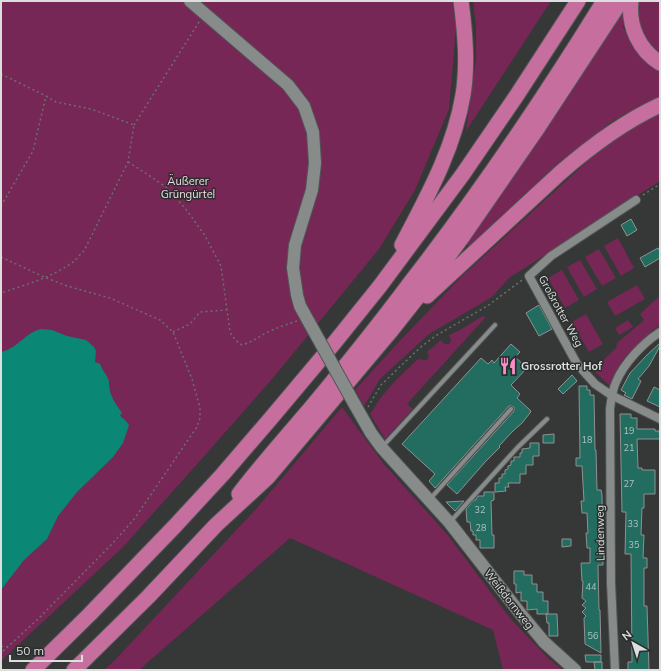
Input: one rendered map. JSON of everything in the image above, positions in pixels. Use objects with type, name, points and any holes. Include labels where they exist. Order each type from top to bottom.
[{"type":"highway","points":[[380,286],[433,184],[447,153],[457,120],[463,95],[466,67],[461,1]]},
{"type":"highway","points":[[33,670],[133,570],[223,474],[380,286],[463,174],[517,95],[567,18],[576,1]]},
{"type":"highway","points":[[216,525],[258,469],[311,408],[411,283],[521,128],[604,1]]},
{"type":"highway","points":[[74,670],[148,597],[216,525],[268,477],[390,332],[424,289],[467,230],[537,129],[621,1]]},
{"type":"highway","points":[[631,1],[631,16],[637,38],[649,56],[660,63]]},
{"type":"highway","points":[[390,332],[577,158],[621,126],[660,105]]},
{"type":"street","name":"Weißdornweg","points":[[190,1],[288,85],[304,106],[313,132],[315,163],[312,190],[295,245],[293,268],[297,294],[305,322],[371,433],[382,448],[449,522],[544,642],[576,670]]},
{"type":"street","name":"Großrotter Weg","points":[[636,200],[551,256],[529,276],[577,364],[595,384],[611,395],[660,419]]},
{"type":"street","name":"Lindenweg","points":[[615,670],[611,575],[611,395],[616,380],[625,366],[638,351],[660,332]]},
{"type":"lane","points":[[382,448],[495,325]]},
{"type":"lane","points":[[429,500],[511,409]]},
{"type":"lane","points":[[449,522],[518,447],[547,418]]},
{"type":"path","points":[[1,293],[36,282],[62,269],[74,261],[84,250],[128,162],[134,125],[205,13]]},
{"type":"path","points":[[1,74],[56,102],[91,109],[134,125]]},
{"type":"path","points":[[1,206],[32,151],[46,96]]},
{"type":"path","points":[[128,162],[166,187],[185,208],[204,234],[221,266],[230,332],[236,341],[242,345],[285,325],[305,322]]},
{"type":"path","points":[[636,200],[660,184]]},
{"type":"path","points":[[1,257],[44,277],[67,286],[110,298],[160,320],[173,332],[192,379],[200,408],[200,418],[197,427],[135,518],[112,544],[38,619],[1,653]]},
{"type":"path","points":[[374,396],[381,385],[422,346],[437,335],[489,305],[529,276]]},
{"type":"path","points":[[173,332],[190,324],[200,312],[227,310]]},
{"type":"path","points":[[1,646],[9,647]]},
{"type":"green space","name":"Äußerer Grüngürtel","points":[[1,1],[452,1],[456,28],[449,109],[415,190],[379,249],[273,378],[123,547],[1,661]]},
{"type":"green space","points":[[473,1],[551,1],[466,131],[476,59],[476,26]]},
{"type":"green space","points":[[639,1],[660,1],[660,55],[643,38],[638,18]]},
{"type":"green space","points":[[623,10],[623,27],[632,45],[644,60],[660,72],[660,98],[642,105],[614,120],[558,163],[470,246],[466,245]]},
{"type":"green space","points":[[660,114],[660,181],[509,278],[492,297],[429,334],[380,379],[364,406],[355,390],[461,277],[590,159],[623,134]]},
{"type":"green space","points":[[618,238],[634,268],[621,276],[604,246]]},
{"type":"green space","points":[[599,249],[616,278],[602,286],[585,257]]},
{"type":"green space","points":[[580,260],[597,289],[584,297],[567,267]]},
{"type":"green space","points":[[562,270],[579,300],[565,308],[548,278]]},
{"type":"green space","points":[[637,285],[645,299],[615,316],[607,302]]},
{"type":"green space","points":[[660,297],[660,325],[622,361],[610,386],[593,370],[617,347],[616,344],[644,320],[640,314]]},
{"type":"green space","points":[[586,314],[603,344],[589,352],[572,322]]},
{"type":"green space","points":[[483,316],[485,318],[407,404],[413,409],[385,439],[370,414],[382,396],[418,359],[428,359],[429,356],[427,352],[441,340],[443,343],[449,344],[451,340],[449,335]]},
{"type":"green space","points":[[628,320],[633,327],[619,335],[615,328]]},
{"type":"green space","points":[[342,407],[383,463],[447,534],[510,618],[549,659],[563,670],[503,670],[493,630],[290,538],[139,670],[104,670],[256,509]]},
{"type":"shaded area","points":[[41,329],[52,330],[67,336],[86,340],[94,347],[96,351],[95,362],[100,364],[109,381],[112,397],[122,413],[120,415],[129,425],[123,443],[113,457],[77,492],[58,516],[47,539],[24,560],[1,590],[1,352],[12,348],[31,333]]},
{"type":"building","points":[[631,219],[637,230],[627,236],[621,225]]},
{"type":"building","points":[[658,248],[660,258],[645,267],[640,258]]},
{"type":"building","points":[[539,305],[552,329],[539,336],[526,313]]},
{"type":"building","points":[[660,343],[660,346],[649,366],[638,379],[641,381],[632,399],[624,395],[626,393],[621,390],[630,373]]},
{"type":"building","points":[[511,344],[520,352],[515,357],[527,368],[511,385],[520,394],[517,398],[531,411],[530,413],[457,494],[447,485],[514,411],[514,407],[509,406],[435,488],[429,481],[435,474],[402,444],[481,358],[488,364],[492,360],[494,363]]},
{"type":"building","points":[[572,375],[577,381],[563,394],[558,389]]},
{"type":"building","points":[[579,386],[587,386],[587,390],[590,390],[590,395],[594,395],[597,490],[601,490],[602,495],[603,565],[598,565],[601,653],[585,644],[584,618],[586,616],[582,612],[586,608],[582,605],[586,601],[582,598],[583,581],[581,563],[590,563],[590,548],[587,548],[587,513],[582,513],[581,501],[584,501],[582,466],[576,466],[576,458],[580,458]]},
{"type":"building","points":[[654,387],[660,390],[660,407],[647,401]]},
{"type":"building","points":[[620,414],[631,414],[631,418],[637,418],[637,429],[655,429],[655,431],[659,431],[660,439],[637,439],[638,468],[642,468],[642,470],[655,470],[655,494],[644,494],[641,535],[644,535],[643,558],[647,558],[647,568],[644,568],[644,606],[647,606],[649,670],[628,670],[628,662],[632,662],[631,554],[625,554],[626,512],[622,512]]},
{"type":"building","points":[[554,434],[554,443],[543,443],[543,435]]},
{"type":"building","points":[[530,443],[539,443],[539,456],[533,456],[533,465],[526,465],[526,474],[520,474],[520,483],[508,483],[509,487],[505,487],[506,491],[495,492],[495,483],[499,483],[499,478],[502,478],[502,474],[505,474],[505,470],[511,465],[511,461],[514,461],[514,457],[520,457],[522,449],[530,448]]},
{"type":"building","points":[[484,492],[494,492],[494,500],[491,501],[494,548],[480,548],[480,540],[476,540],[476,535],[473,535],[473,531],[471,531],[470,522],[467,522],[466,509],[474,500],[476,500],[478,496],[484,496]]},
{"type":"building","points":[[464,501],[455,511],[446,502]]},
{"type":"building","points":[[562,539],[571,539],[571,546],[562,547]]},
{"type":"building","points":[[514,571],[524,571],[524,575],[532,575],[532,584],[537,584],[537,592],[543,592],[543,601],[548,601],[548,614],[537,614],[537,609],[527,610],[527,601],[521,601],[521,592],[516,593]]},
{"type":"building","points":[[546,614],[557,614],[558,636],[549,636],[549,623],[547,623]]},
{"type":"building","points":[[585,655],[601,655],[601,662],[586,662]]},
{"type":"building","points":[[594,662],[602,662],[602,670],[595,670]]},
{"type":"place","name":"Grossrotter Hof","points":[[508,366]]}]
